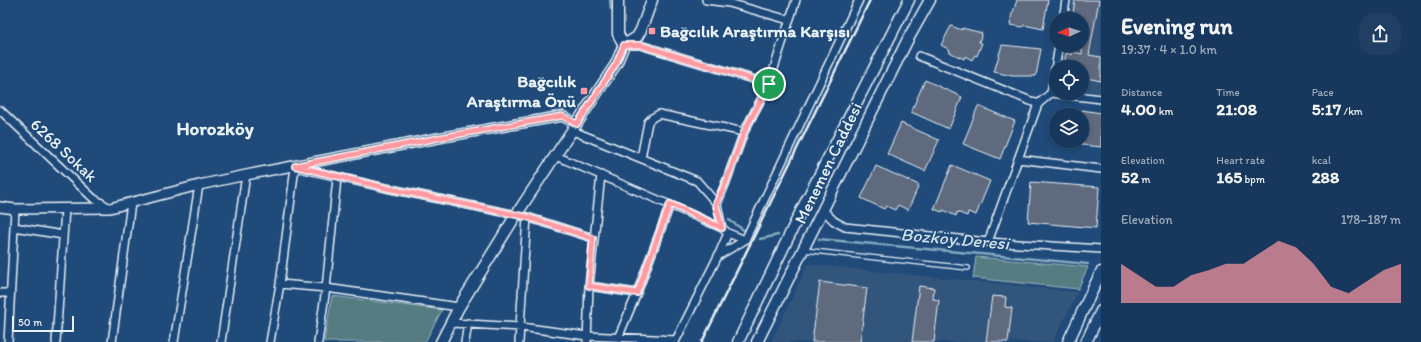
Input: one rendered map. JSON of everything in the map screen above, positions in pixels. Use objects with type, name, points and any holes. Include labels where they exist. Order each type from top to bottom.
[{"type":"main road","points":[[618,0],[618,34],[624,45]]},
{"type":"main road","points":[[441,342],[460,307],[516,215],[616,64],[624,45],[636,37],[641,30],[652,0]]},
{"type":"main road","name":"Menemen Caddesi","points":[[738,342],[802,210],[909,0]]},
{"type":"main road","name":"Menemen Caddesi","points":[[757,342],[908,39],[930,0]]},
{"type":"main road","points":[[1068,342],[1101,272]]},
{"type":"main road","points":[[1086,342],[1098,325],[1101,310]]},
{"type":"street","points":[[706,0],[729,3],[789,20]]},
{"type":"street","points":[[716,204],[726,182],[744,132],[769,84],[796,0]]},
{"type":"street","points":[[718,256],[745,240],[859,0]]},
{"type":"street","points":[[1064,12],[1066,0]]},
{"type":"street","points":[[624,45],[640,45],[769,84]]},
{"type":"street","points":[[919,56],[1038,104]]},
{"type":"street","points":[[988,242],[1038,104],[1049,95]]},
{"type":"street","points":[[1089,98],[1101,99]]},
{"type":"street","name":"6268 Sokak","points":[[0,110],[93,198],[110,208]]},
{"type":"street","points":[[641,158],[648,122],[659,114],[744,132]]},
{"type":"street","points":[[0,207],[15,209],[110,208],[199,185],[246,175],[562,116],[575,128],[641,158],[697,181],[716,204],[725,231],[718,256],[676,341],[618,338],[587,339],[521,327],[452,323]]},
{"type":"street","points":[[556,156],[670,204],[745,240]]},
{"type":"street","points":[[1018,159],[1101,169]]},
{"type":"street","points":[[295,166],[337,178],[527,217],[593,238]]},
{"type":"street","points":[[270,342],[280,284],[295,166]]},
{"type":"street","points":[[221,342],[246,175]]},
{"type":"street","points":[[587,339],[593,238],[601,175]]},
{"type":"street","points":[[318,342],[326,288],[337,178]]},
{"type":"street","points":[[174,342],[199,185]]},
{"type":"street","points":[[112,342],[131,203]]},
{"type":"street","points":[[618,338],[637,293],[670,204]]},
{"type":"street","points":[[8,342],[15,209]]},
{"type":"street","points":[[56,342],[65,209]]},
{"type":"street","points":[[822,210],[834,222],[845,227],[988,242],[1101,249]]},
{"type":"street","points":[[519,342],[527,217]]},
{"type":"street","points":[[14,227],[63,235]]},
{"type":"street","points":[[280,284],[326,288],[460,307]]},
{"type":"street","points":[[589,286],[637,293]]},
{"type":"street","points":[[0,292],[10,293]]},
{"type":"street","points":[[465,342],[468,323]]},
{"type":"lane","points":[[803,250],[968,268]]},
{"type":"shaded area","points":[[1071,0],[1101,0],[1101,94],[1089,92],[1089,60],[1061,60],[1062,52],[1089,52],[1089,12],[1068,12]]},
{"type":"shaded area","points":[[808,264],[1078,292],[1053,342],[771,342]]},
{"type":"green space","points":[[976,257],[1088,267],[1078,289],[973,278]]},
{"type":"green space","points":[[332,296],[442,310],[425,342],[324,342]]},
{"type":"building","points":[[1017,0],[1048,0],[1043,29],[1024,25],[1023,27],[1010,25],[1012,13]]},
{"type":"building","points":[[1075,0],[1099,0],[1089,55],[1101,57],[1101,81],[1089,78],[1089,60],[1065,60],[1066,53],[1072,55],[1073,52],[1082,54],[1082,52],[1089,52],[1089,12],[1073,12]]},
{"type":"building","points":[[951,26],[962,30],[962,28],[982,33],[979,42],[982,43],[977,56],[975,55],[972,60],[965,56],[964,59],[949,52],[950,50],[941,45]]},
{"type":"building","points":[[1002,45],[1041,49],[1036,76],[1012,76],[994,72]]},
{"type":"building","points":[[925,80],[962,97],[949,129],[911,112]]},
{"type":"building","points":[[978,106],[1015,121],[1000,159],[963,144]]},
{"type":"building","points":[[1089,111],[1101,113],[1101,147],[1089,146]]},
{"type":"building","points":[[901,123],[939,140],[925,171],[887,154]]},
{"type":"building","points":[[952,165],[990,181],[976,215],[968,212],[967,216],[957,212],[956,216],[943,210],[942,212],[934,209]]},
{"type":"building","points":[[876,166],[919,185],[908,210],[898,205],[895,210],[886,206],[884,209],[861,198]]},
{"type":"building","points":[[1031,182],[1099,187],[1096,228],[1028,222]]},
{"type":"building","points":[[820,282],[867,288],[860,342],[812,342]]},
{"type":"building","points":[[919,286],[934,288],[933,299],[939,300],[934,342],[912,342]]},
{"type":"building","points":[[992,296],[1006,297],[1005,307],[1012,308],[1008,342],[986,342]]},
{"type":"waterway","name":"Bozköy Deresi","points":[[610,0],[611,9]]},
{"type":"waterway","name":"Bozköy Deresi","points":[[729,220],[745,231]]},
{"type":"waterway","name":"Bozköy Deresi","points":[[760,239],[778,235]]},
{"type":"waterway","name":"Bozköy Deresi","points":[[819,239],[1088,264]]},
{"type":"railway","points":[[702,342],[870,0]]},
{"type":"place","name":"Bağcılık Araştırma Karşısı","points":[[652,31]]},
{"type":"place","name":"Bağcılık Araştırma Önü","points":[[584,91]]},
{"type":"district","name":"Horozköy","points":[[215,128]]},
{"type":"route","points":[[624,45],[640,45],[769,84],[744,132],[726,182],[716,204],[722,228],[670,204],[637,293],[589,286],[593,238],[527,217],[337,178],[295,166],[438,138],[562,116],[577,124],[616,64],[624,45]]}]
